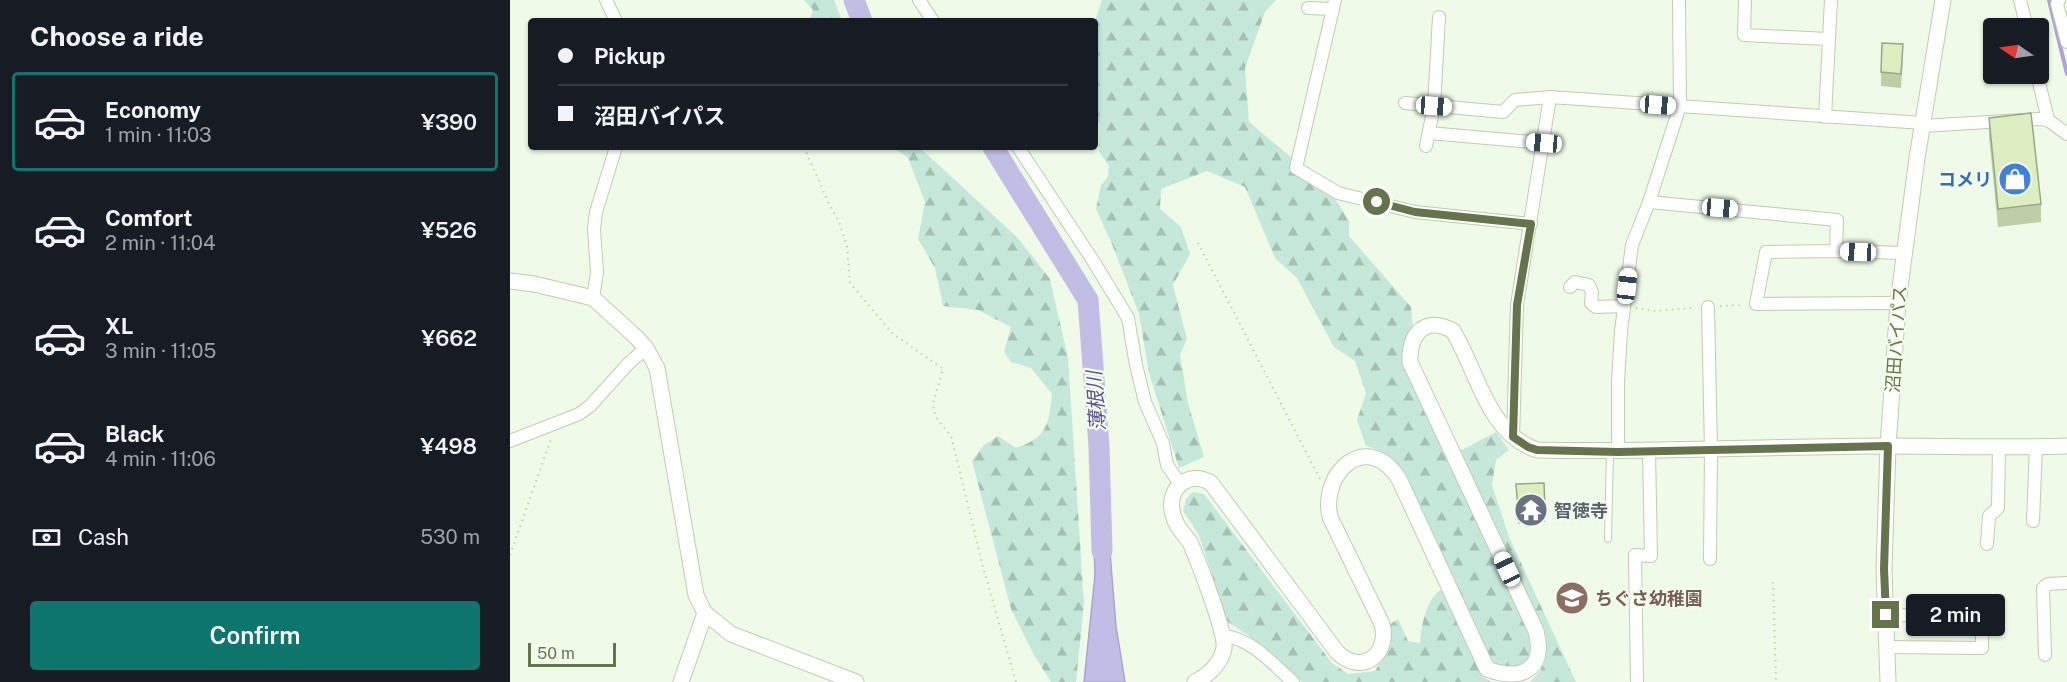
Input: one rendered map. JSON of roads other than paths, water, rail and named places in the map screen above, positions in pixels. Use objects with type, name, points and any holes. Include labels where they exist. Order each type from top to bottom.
[{"type":"street","points":[[606,0],[615,18]]},
{"type":"street","points":[[920,0],[931,18]]},
{"type":"street","points":[[1614,452],[1624,306],[1632,245],[1649,202],[1680,106],[1679,0]]},
{"type":"street","points":[[1745,0],[1744,35],[1828,39]]},
{"type":"street","points":[[1825,117],[1831,0]]},
{"type":"street","name":"沼田バイパス","points":[[1888,682],[1884,569],[1888,446],[1898,303],[1943,0]]},
{"type":"street","points":[[2020,0],[2024,18]]},
{"type":"street","points":[[2059,0],[2057,4],[2067,42]]},
{"type":"street","points":[[1308,8],[1334,5],[1296,168],[1338,193],[1404,209],[1531,224]]},
{"type":"street","points":[[1426,146],[1434,106],[1439,17]]},
{"type":"street","points":[[2039,84],[2048,120]]},
{"type":"street","points":[[1513,437],[1517,305],[1550,97]]},
{"type":"street","points":[[1405,103],[1503,112],[1515,100],[1550,97],[1923,124],[2048,120],[2067,134]]},
{"type":"street","points":[[1429,132],[1544,143]]},
{"type":"street","points":[[593,298],[597,272],[594,229],[596,212],[615,150]]},
{"type":"street","points":[[1020,150],[1128,318],[1145,402],[1163,443],[1167,465],[1180,484]]},
{"type":"street","points":[[1649,202],[1837,220],[1836,251]]},
{"type":"street","points":[[1898,303],[1756,304],[1766,252],[1904,253]]},
{"type":"street","points":[[510,281],[534,284],[593,298],[646,348],[657,368],[696,595],[705,613],[731,634],[856,682]]},
{"type":"street","points":[[1570,287],[1575,282],[1589,285],[1592,292],[1592,303],[1596,307],[1624,306]]},
{"type":"street","points":[[1708,307],[1711,450],[1710,559]]},
{"type":"street","points":[[1195,682],[1209,674],[1221,657],[1224,636],[1190,542],[1173,516],[1172,499],[1180,484],[1192,478],[1200,478],[1210,483],[1337,652],[1344,659],[1364,663],[1379,652],[1383,643],[1382,624],[1327,507],[1330,490],[1345,465],[1366,456],[1377,458],[1393,470],[1487,669],[1497,676],[1519,679],[1535,667],[1539,657],[1536,632],[1410,362],[1412,342],[1416,333],[1424,327],[1444,326],[1453,331],[1483,396],[1497,419],[1513,437],[1537,450],[1614,452],[1888,446],[2067,446]]},
{"type":"street","points":[[510,441],[579,414],[590,406],[628,364],[646,348]]},
{"type":"street","points":[[1987,544],[1989,516],[1998,508],[2000,447]]},
{"type":"street","points":[[2033,521],[2036,447]]},
{"type":"street","points":[[1637,682],[1635,555],[1651,556],[1649,451]]},
{"type":"street","points":[[2045,655],[2043,588],[2048,584],[2067,583]]},
{"type":"street","points":[[681,682],[705,613]]},
{"type":"street","points":[[1886,615],[1982,616],[1982,648],[1887,647]]},
{"type":"street","points":[[1224,636],[1237,638],[1248,644],[1293,682]]},
{"type":"lane","points":[[1608,539],[1614,452]]},
{"type":"waterway","name":"薄根川","points":[[854,0],[861,18]]},
{"type":"waterway","points":[[2049,0],[2067,74]]},
{"type":"waterway","name":"薄根川","points":[[995,150],[1088,300],[1099,446],[1102,551]]},
{"type":"place","name":"コメリ","points":[[2015,179]]},
{"type":"place","name":"智徳寺","points":[[1531,510]]},
{"type":"place","name":"ちぐさ幼稚園","points":[[1572,598]]}]
